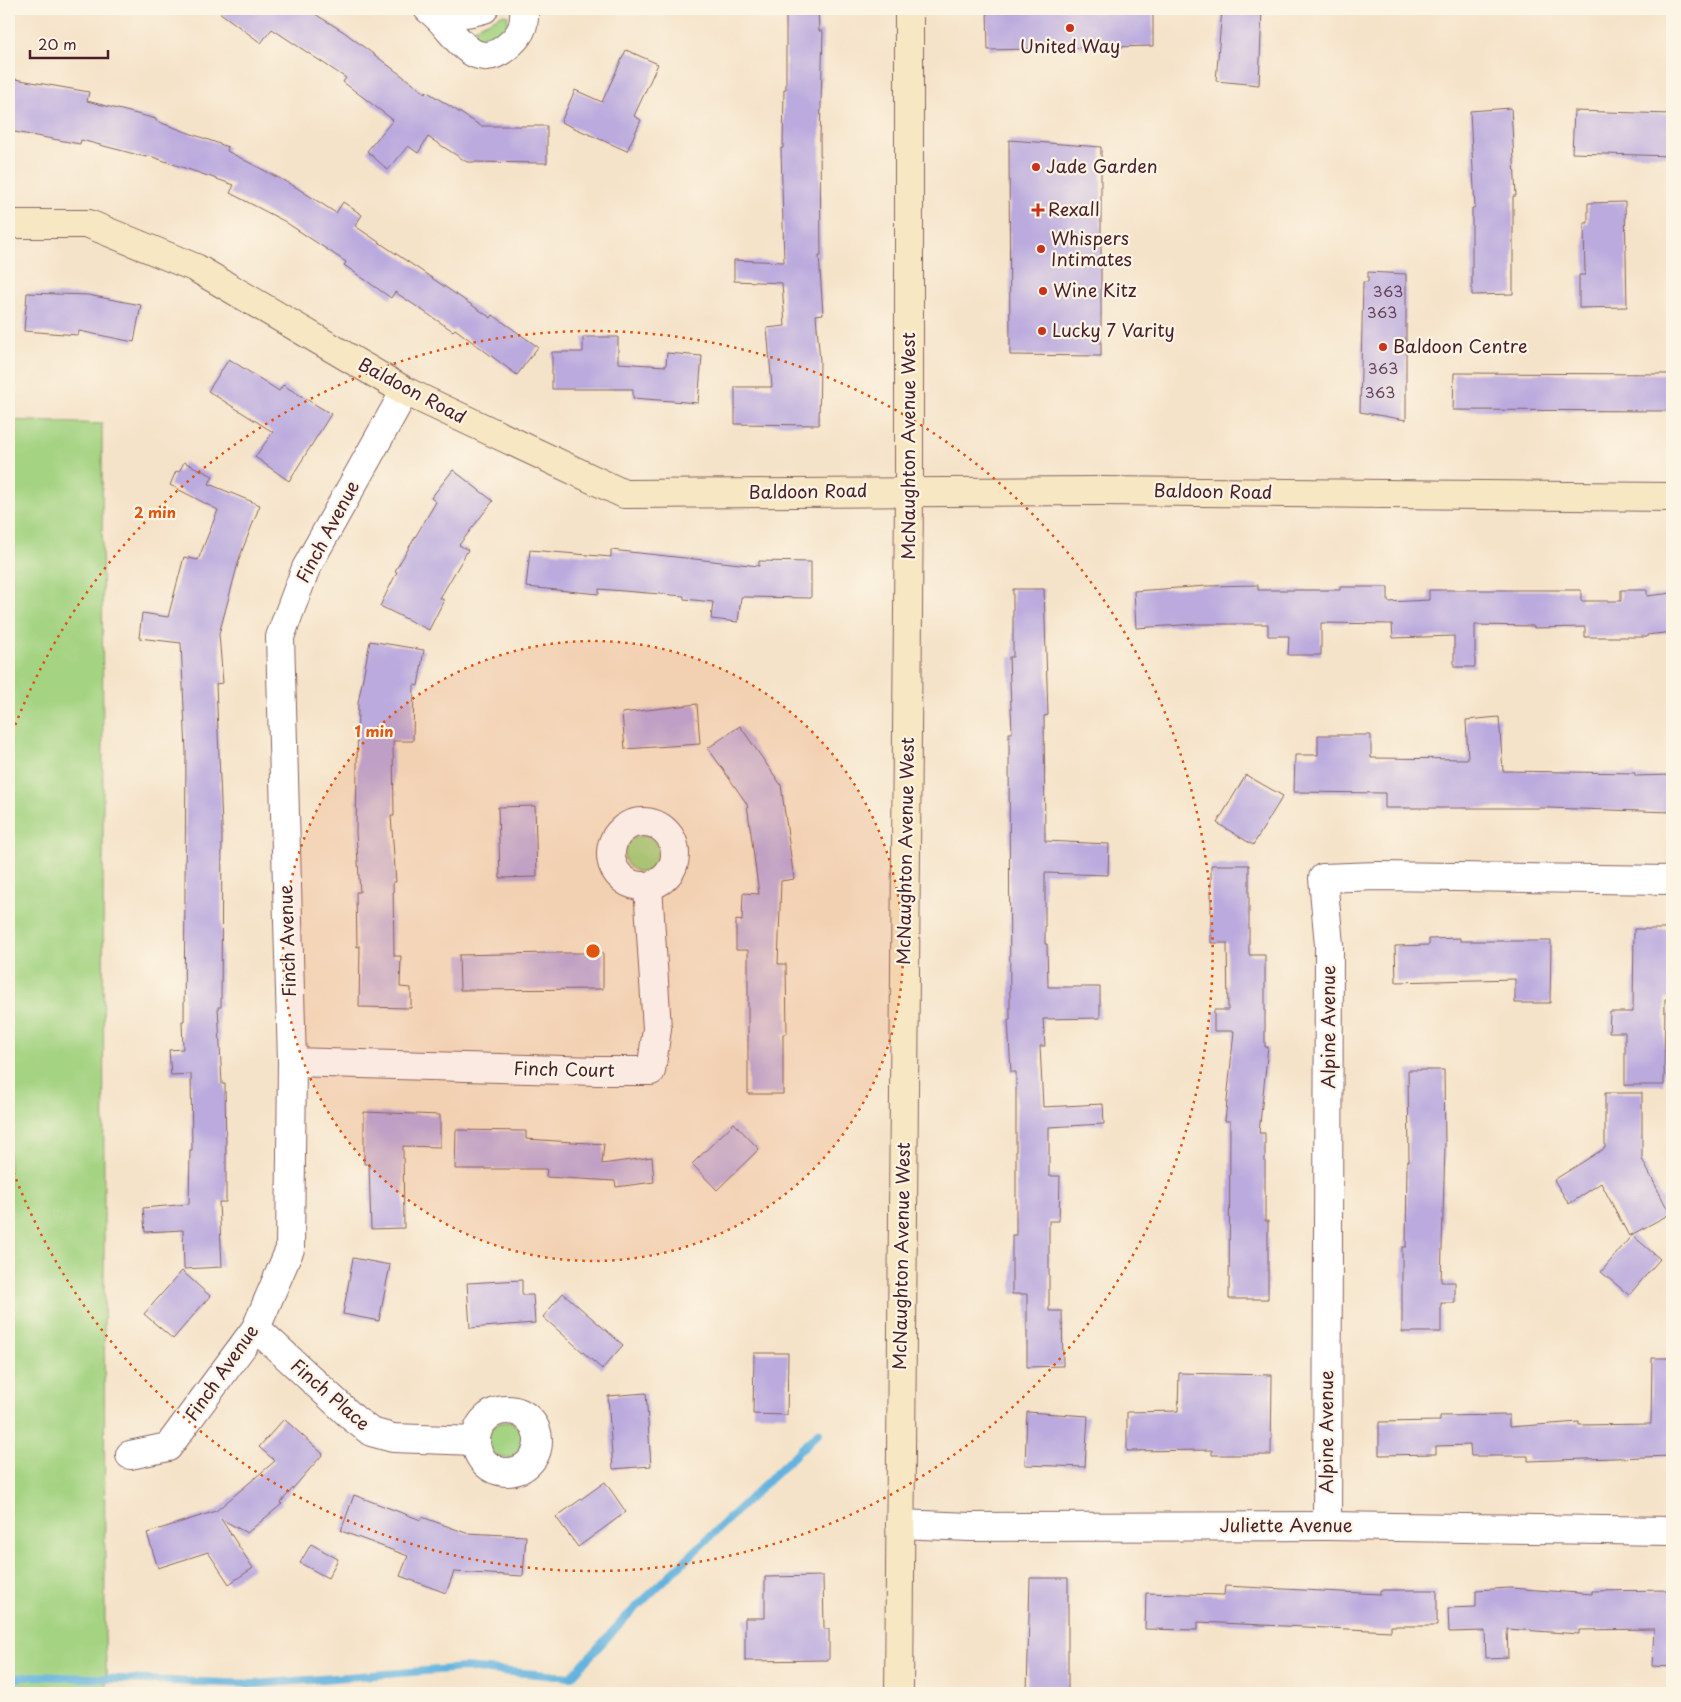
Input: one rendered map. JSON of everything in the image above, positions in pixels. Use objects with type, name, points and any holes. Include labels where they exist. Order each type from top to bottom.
[{"type":"street","points":[[430,10],[446,14],[464,14],[484,9]]},
{"type":"street","points":[[430,10],[456,40],[467,49],[480,55],[494,55],[518,37],[525,22],[524,9]]},
{"type":"street","name":"McNaughton Avenue West","points":[[899,1693],[909,491],[909,9]]},
{"type":"street","name":"Baldoon Road","points":[[9,224],[89,224],[196,268],[404,391],[624,494],[1101,491],[1672,497]]},
{"type":"street","name":"Finch Avenue","points":[[130,1455],[168,1447],[256,1328],[290,1249],[292,1062],[280,637],[306,568],[404,391]]},
{"type":"street","name":"Alpine Avenue","points":[[1326,1526],[1329,945],[1323,878],[1377,876],[1672,880]]},
{"type":"street","name":"Finch Court","points":[[292,1062],[598,1072],[651,1071],[657,1029],[648,886]]},
{"type":"street","name":"Finch Place","points":[[256,1328],[353,1418],[371,1432],[393,1438],[476,1440]]},
{"type":"street","name":"Juliette Avenue","points":[[900,1524],[970,1527],[1326,1526],[1672,1531]]},
{"type":"green space","points":[[504,14],[508,16],[507,26],[498,37],[482,40],[472,33],[477,27]]},
{"type":"green space","points":[[9,420],[102,424],[105,1636],[107,1693],[9,1693]]},
{"type":"green space","points":[[642,836],[649,837],[655,841],[659,847],[659,861],[655,867],[649,871],[642,872],[635,871],[629,867],[625,861],[624,854],[625,847],[629,841],[635,837]]},
{"type":"green space","points":[[506,1422],[513,1423],[519,1427],[523,1433],[523,1447],[519,1453],[513,1457],[506,1458],[499,1457],[493,1453],[489,1447],[488,1440],[489,1433],[493,1427],[499,1423]]},
{"type":"building","points":[[215,9],[307,9],[344,32],[425,93],[426,91],[481,126],[547,126],[547,163],[467,162],[428,137],[418,153],[408,146],[388,170],[367,151],[393,120],[343,82],[346,78],[272,29],[261,43]]},
{"type":"building","points":[[786,9],[818,9],[819,31],[823,31],[820,139],[821,256],[819,256],[823,314],[816,315],[820,361],[819,425],[735,424],[735,387],[772,387],[767,328],[785,326],[782,283],[734,281],[734,260],[784,262],[781,148],[783,148],[784,89],[786,89]]},
{"type":"building","name":"United Way","points":[[987,9],[1153,9],[1153,46],[988,50]]},
{"type":"building","points":[[1222,9],[1262,9],[1259,85],[1216,81]]},
{"type":"building","points":[[626,50],[658,64],[634,116],[641,120],[627,151],[561,122],[575,90],[602,102]]},
{"type":"building","points":[[9,78],[89,92],[87,101],[156,119],[156,121],[228,147],[227,151],[294,186],[336,213],[343,202],[362,215],[355,226],[491,318],[493,315],[538,347],[517,375],[455,329],[453,331],[395,292],[391,298],[344,265],[346,262],[284,221],[230,193],[234,185],[147,155],[146,157],[81,140],[80,144],[9,131]]},
{"type":"building","points":[[1511,108],[1516,196],[1513,196],[1513,294],[1472,295],[1472,208],[1475,208],[1470,111]]},
{"type":"building","points":[[1574,111],[1672,114],[1672,156],[1572,153]]},
{"type":"building","points":[[1009,140],[1101,147],[1101,356],[1010,355]]},
{"type":"building","points":[[1625,202],[1627,307],[1579,308],[1579,275],[1585,275],[1584,223],[1588,223],[1588,203]]},
{"type":"building","name":"Baldoon Centre","points":[[1368,272],[1406,274],[1406,420],[1360,412],[1363,282],[1368,282]]},
{"type":"building","points":[[27,293],[88,295],[141,305],[134,342],[79,331],[78,335],[24,331]]},
{"type":"building","points":[[583,337],[618,337],[618,363],[666,366],[667,353],[702,356],[698,403],[633,398],[633,389],[552,389],[552,352],[583,352]]},
{"type":"building","points":[[229,359],[279,391],[283,385],[331,414],[289,481],[255,457],[273,432],[208,391]]},
{"type":"building","points":[[1454,373],[1672,374],[1672,411],[1453,410]]},
{"type":"building","points":[[184,462],[213,476],[209,484],[260,505],[240,556],[219,634],[223,683],[216,684],[222,826],[221,1007],[218,1007],[222,1084],[225,1084],[226,1154],[226,1202],[219,1202],[222,1267],[184,1269],[183,1230],[145,1232],[143,1208],[189,1204],[190,1150],[192,1150],[191,1074],[171,1075],[169,1050],[183,1049],[182,1021],[184,1021],[186,751],[181,643],[139,638],[142,613],[168,617],[184,557],[198,560],[218,510],[170,485],[176,471],[179,472]]},
{"type":"building","points":[[453,470],[493,501],[459,545],[468,550],[440,598],[444,600],[429,630],[380,606],[397,572],[395,571],[436,502],[431,498]]},
{"type":"building","points":[[530,550],[611,557],[611,550],[759,566],[759,561],[811,562],[811,598],[741,597],[738,622],[711,619],[713,602],[684,599],[684,596],[599,589],[599,594],[526,587]]},
{"type":"building","points":[[1258,585],[1258,590],[1340,590],[1340,587],[1388,587],[1388,602],[1429,600],[1429,590],[1581,590],[1581,601],[1621,601],[1621,590],[1647,590],[1647,596],[1672,593],[1672,632],[1647,635],[1647,637],[1585,637],[1585,627],[1534,628],[1533,626],[1475,625],[1475,667],[1454,667],[1454,636],[1393,638],[1392,624],[1321,623],[1321,655],[1288,655],[1289,636],[1268,636],[1268,624],[1196,624],[1136,628],[1134,591]]},
{"type":"building","points":[[1013,589],[1044,589],[1048,715],[1044,716],[1045,841],[1109,844],[1108,875],[1045,873],[1045,944],[1047,944],[1048,987],[1100,987],[1100,1018],[1043,1019],[1045,1046],[1040,1046],[1043,1107],[1103,1104],[1104,1124],[1049,1127],[1049,1176],[1060,1176],[1059,1221],[1049,1221],[1049,1311],[1062,1311],[1063,1366],[1027,1367],[1027,1294],[1012,1294],[1012,1235],[1016,1235],[1016,1072],[1011,1072],[1008,1020],[1010,1020],[1009,733],[1012,733],[1009,657],[1013,657]]},
{"type":"building","points":[[370,641],[424,650],[418,686],[414,685],[413,741],[393,741],[394,816],[391,816],[396,882],[393,882],[394,956],[401,956],[400,987],[411,988],[411,1008],[359,1007],[360,946],[357,947],[356,892],[360,892],[356,832],[358,703]]},
{"type":"building","points":[[697,704],[700,744],[625,749],[622,713]]},
{"type":"building","points":[[1499,717],[1503,771],[1635,773],[1635,776],[1672,775],[1672,812],[1548,808],[1385,808],[1385,793],[1294,792],[1295,755],[1318,755],[1318,735],[1371,735],[1371,758],[1468,759],[1466,720]]},
{"type":"building","points":[[740,726],[781,785],[794,879],[781,881],[778,964],[786,964],[787,1034],[783,1034],[783,1094],[748,1094],[748,950],[736,950],[736,920],[742,921],[743,893],[759,894],[747,804],[708,748]]},
{"type":"building","points":[[1246,775],[1283,796],[1253,845],[1217,823]]},
{"type":"building","points":[[535,806],[537,877],[500,878],[498,807]]},
{"type":"building","points":[[1211,865],[1249,865],[1249,955],[1265,955],[1265,1047],[1268,1047],[1259,1133],[1265,1133],[1265,1221],[1268,1221],[1268,1299],[1229,1299],[1230,1121],[1225,1121],[1234,1031],[1214,1031],[1214,1010],[1228,1010],[1227,943],[1211,943]]},
{"type":"building","points":[[1634,929],[1671,929],[1670,999],[1665,999],[1664,1085],[1625,1085],[1625,1032],[1609,1032],[1610,1012],[1633,1012]]},
{"type":"building","points":[[1460,938],[1460,941],[1551,941],[1550,1003],[1515,1003],[1515,979],[1396,982],[1395,946],[1429,945],[1429,939]]},
{"type":"building","points":[[603,953],[603,989],[460,990],[459,955]]},
{"type":"building","points":[[1408,1070],[1444,1070],[1445,1147],[1441,1282],[1455,1282],[1455,1303],[1441,1303],[1441,1332],[1402,1332],[1402,1247],[1406,1247],[1407,1161],[1409,1161]]},
{"type":"building","points":[[1605,1093],[1642,1093],[1642,1159],[1670,1214],[1629,1236],[1601,1183],[1569,1204],[1554,1180],[1605,1148]]},
{"type":"building","points":[[364,1112],[440,1115],[440,1147],[403,1146],[404,1228],[371,1229],[369,1164],[364,1164]]},
{"type":"building","points":[[734,1123],[759,1149],[717,1190],[692,1164]]},
{"type":"building","points":[[456,1130],[526,1131],[526,1139],[604,1144],[602,1164],[652,1157],[654,1182],[616,1187],[615,1181],[546,1177],[547,1169],[455,1169]]},
{"type":"building","points":[[1632,1235],[1660,1259],[1629,1295],[1601,1272]]},
{"type":"building","points":[[353,1258],[390,1265],[379,1321],[343,1314]]},
{"type":"building","points":[[182,1271],[210,1296],[173,1339],[144,1314]]},
{"type":"building","points":[[522,1280],[522,1295],[533,1295],[535,1323],[470,1328],[467,1283]]},
{"type":"building","points":[[563,1293],[623,1345],[602,1369],[543,1317]]},
{"type":"building","points":[[754,1353],[788,1353],[787,1415],[753,1414]]},
{"type":"building","points":[[1652,1358],[1672,1358],[1672,1456],[1528,1461],[1528,1456],[1471,1456],[1470,1445],[1436,1446],[1436,1454],[1379,1455],[1379,1422],[1440,1421],[1440,1416],[1509,1415],[1509,1427],[1579,1422],[1579,1425],[1651,1424]]},
{"type":"building","points":[[1179,1373],[1272,1375],[1271,1455],[1212,1455],[1212,1450],[1127,1451],[1127,1412],[1178,1411]]},
{"type":"building","points":[[646,1393],[651,1466],[613,1469],[608,1396]]},
{"type":"building","points":[[1027,1412],[1088,1416],[1085,1467],[1025,1465]]},
{"type":"building","points":[[284,1419],[323,1454],[281,1502],[282,1504],[247,1533],[221,1519],[253,1568],[229,1584],[208,1552],[158,1568],[147,1533],[216,1511],[275,1461],[259,1447]]},
{"type":"building","points":[[605,1482],[626,1512],[578,1547],[556,1517]]},
{"type":"building","points":[[354,1495],[421,1520],[422,1517],[466,1533],[526,1536],[523,1576],[454,1572],[446,1593],[400,1576],[408,1556],[341,1531]]},
{"type":"building","points":[[311,1544],[338,1559],[328,1578],[300,1563]]},
{"type":"building","points":[[823,1576],[824,1629],[829,1629],[829,1660],[745,1661],[745,1618],[765,1618],[765,1577]]},
{"type":"building","points":[[1030,1578],[1068,1578],[1068,1693],[1027,1693]]},
{"type":"building","points":[[1225,1586],[1380,1594],[1380,1590],[1437,1590],[1437,1626],[1391,1626],[1391,1631],[1198,1622],[1198,1630],[1145,1629],[1146,1593],[1224,1595]]},
{"type":"building","points":[[1510,1588],[1592,1594],[1592,1591],[1672,1590],[1672,1667],[1652,1666],[1654,1629],[1579,1630],[1579,1634],[1507,1629],[1508,1657],[1486,1658],[1485,1631],[1449,1632],[1448,1608],[1476,1607],[1476,1590]]},
{"type":"waterway","points":[[9,1679],[33,1676],[256,1684],[464,1668],[571,1677],[624,1619],[819,1432]]},
{"type":"place","name":"United Way","points":[[1070,28]]},
{"type":"place","name":"Jade Garden","points":[[1036,167]]},
{"type":"place","name":"Rexall","points":[[1038,210]]},
{"type":"place","name":"Whispers Intimates","points":[[1041,249]]},
{"type":"place","name":"Wine Kitz","points":[[1043,291]]},
{"type":"place","name":"Lucky 7 Varity","points":[[1042,331]]},
{"type":"place","name":"Baldoon Centre","points":[[1383,347]]}]
